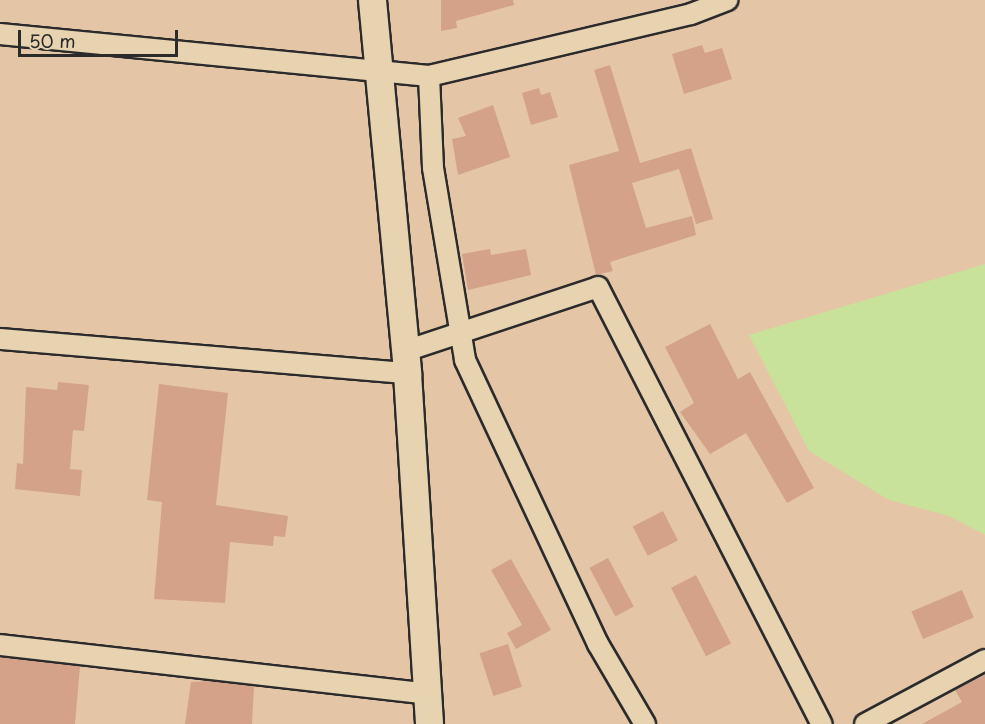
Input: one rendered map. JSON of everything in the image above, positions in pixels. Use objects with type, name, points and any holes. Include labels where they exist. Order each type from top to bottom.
[{"type":"main road","points":[[372,0],[406,362],[424,693],[429,724]]},
{"type":"street","points":[[0,34],[429,75],[691,14],[727,0]]},
{"type":"street","points":[[429,75],[433,168],[465,360],[598,644],[645,724]]},
{"type":"street","points":[[0,339],[406,362],[461,333],[598,287],[822,724]]},
{"type":"street","points":[[0,645],[424,693]]},
{"type":"street","points":[[865,724],[985,660]]},
{"type":"green space","points":[[985,264],[985,535],[949,516],[889,500],[809,451],[749,335]]},
{"type":"building","points":[[441,0],[513,0],[514,5],[456,21],[457,28],[441,31]]},
{"type":"building","points":[[702,45],[705,53],[722,48],[732,79],[684,94],[672,54]]},
{"type":"building","points":[[610,65],[640,163],[691,148],[713,219],[696,224],[679,169],[632,183],[646,228],[692,216],[696,235],[610,262],[613,271],[596,275],[569,165],[619,151],[594,70]]},
{"type":"building","points":[[539,88],[541,95],[550,92],[558,117],[531,125],[522,93]]},
{"type":"building","points":[[493,105],[510,157],[458,175],[452,139],[466,136],[458,118]]},
{"type":"building","points":[[490,249],[491,255],[526,249],[531,275],[468,290],[462,254]]},
{"type":"building","points":[[710,324],[738,379],[750,372],[814,488],[787,503],[746,433],[710,454],[680,412],[694,403],[665,347]]},
{"type":"building","points":[[58,382],[89,385],[84,431],[73,430],[70,469],[82,470],[80,496],[15,489],[17,463],[23,464],[26,387],[57,390]]},
{"type":"building","points":[[159,384],[228,393],[216,505],[288,516],[285,537],[274,536],[273,546],[230,542],[225,603],[154,599],[162,502],[147,500]]},
{"type":"building","points":[[663,511],[678,540],[648,556],[633,526]]},
{"type":"building","points":[[608,558],[634,607],[615,616],[589,568]]},
{"type":"building","points":[[511,559],[551,630],[516,649],[507,633],[522,625],[491,570]]},
{"type":"building","points":[[696,575],[731,644],[706,656],[671,588]]},
{"type":"building","points":[[962,590],[974,618],[923,639],[911,611]]},
{"type":"building","points":[[508,644],[522,687],[493,696],[479,653]]},
{"type":"building","points":[[0,657],[80,666],[75,724],[0,724]]},
{"type":"building","points":[[985,675],[985,724],[922,724],[962,702],[955,690]]},
{"type":"building","points":[[208,681],[254,686],[252,724],[185,724],[191,682]]}]
